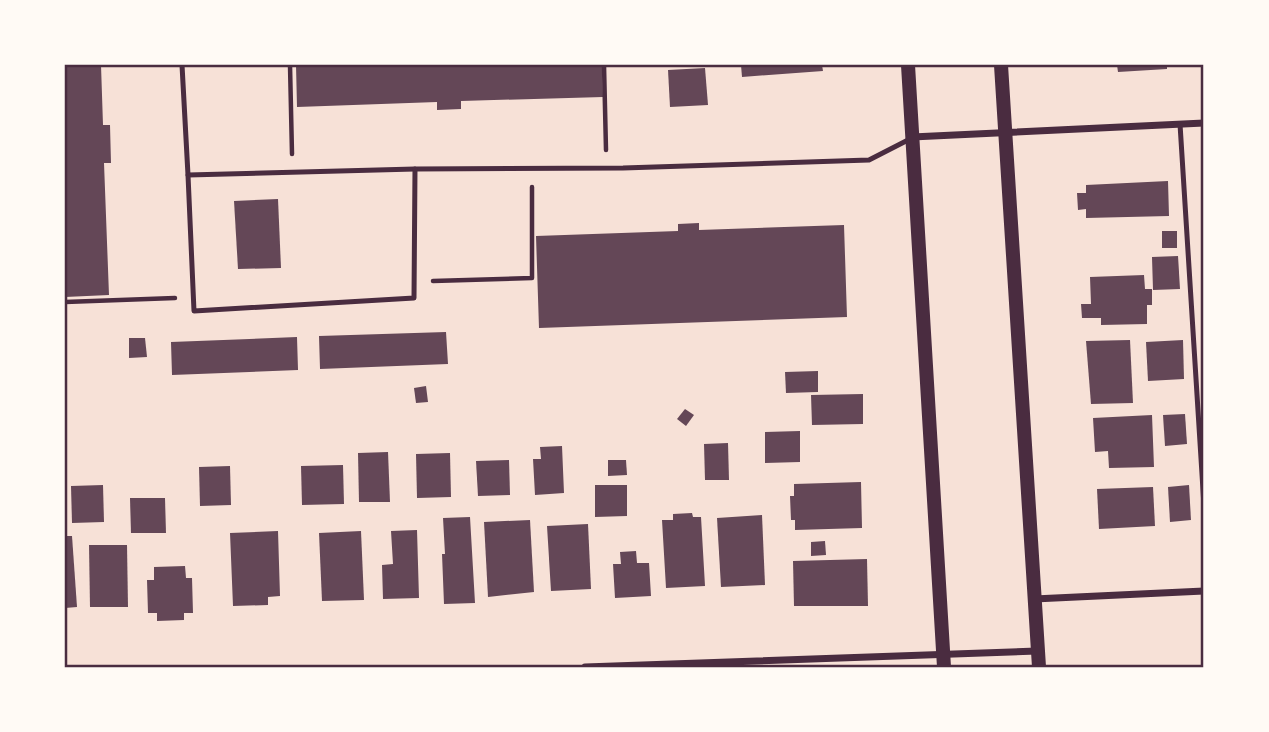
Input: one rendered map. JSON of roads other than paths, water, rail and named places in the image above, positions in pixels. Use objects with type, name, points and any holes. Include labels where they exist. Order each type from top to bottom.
[{"type":"main road","points":[[908,65],[944,662]]},
{"type":"main road","points":[[1001,65],[1039,667]]},
{"type":"street","points":[[912,137],[1204,123]]},
{"type":"street","points":[[1034,599],[1204,591]]},
{"type":"street","points":[[585,667],[944,662],[1037,651]]},
{"type":"lane","points":[[182,65],[194,311],[414,298],[415,169]]},
{"type":"lane","points":[[1180,124],[1204,506]]},
{"type":"lane","points":[[188,175],[415,169],[607,168],[869,160],[912,137]]},
{"type":"lane","points":[[1194,356],[1204,356]]}]
